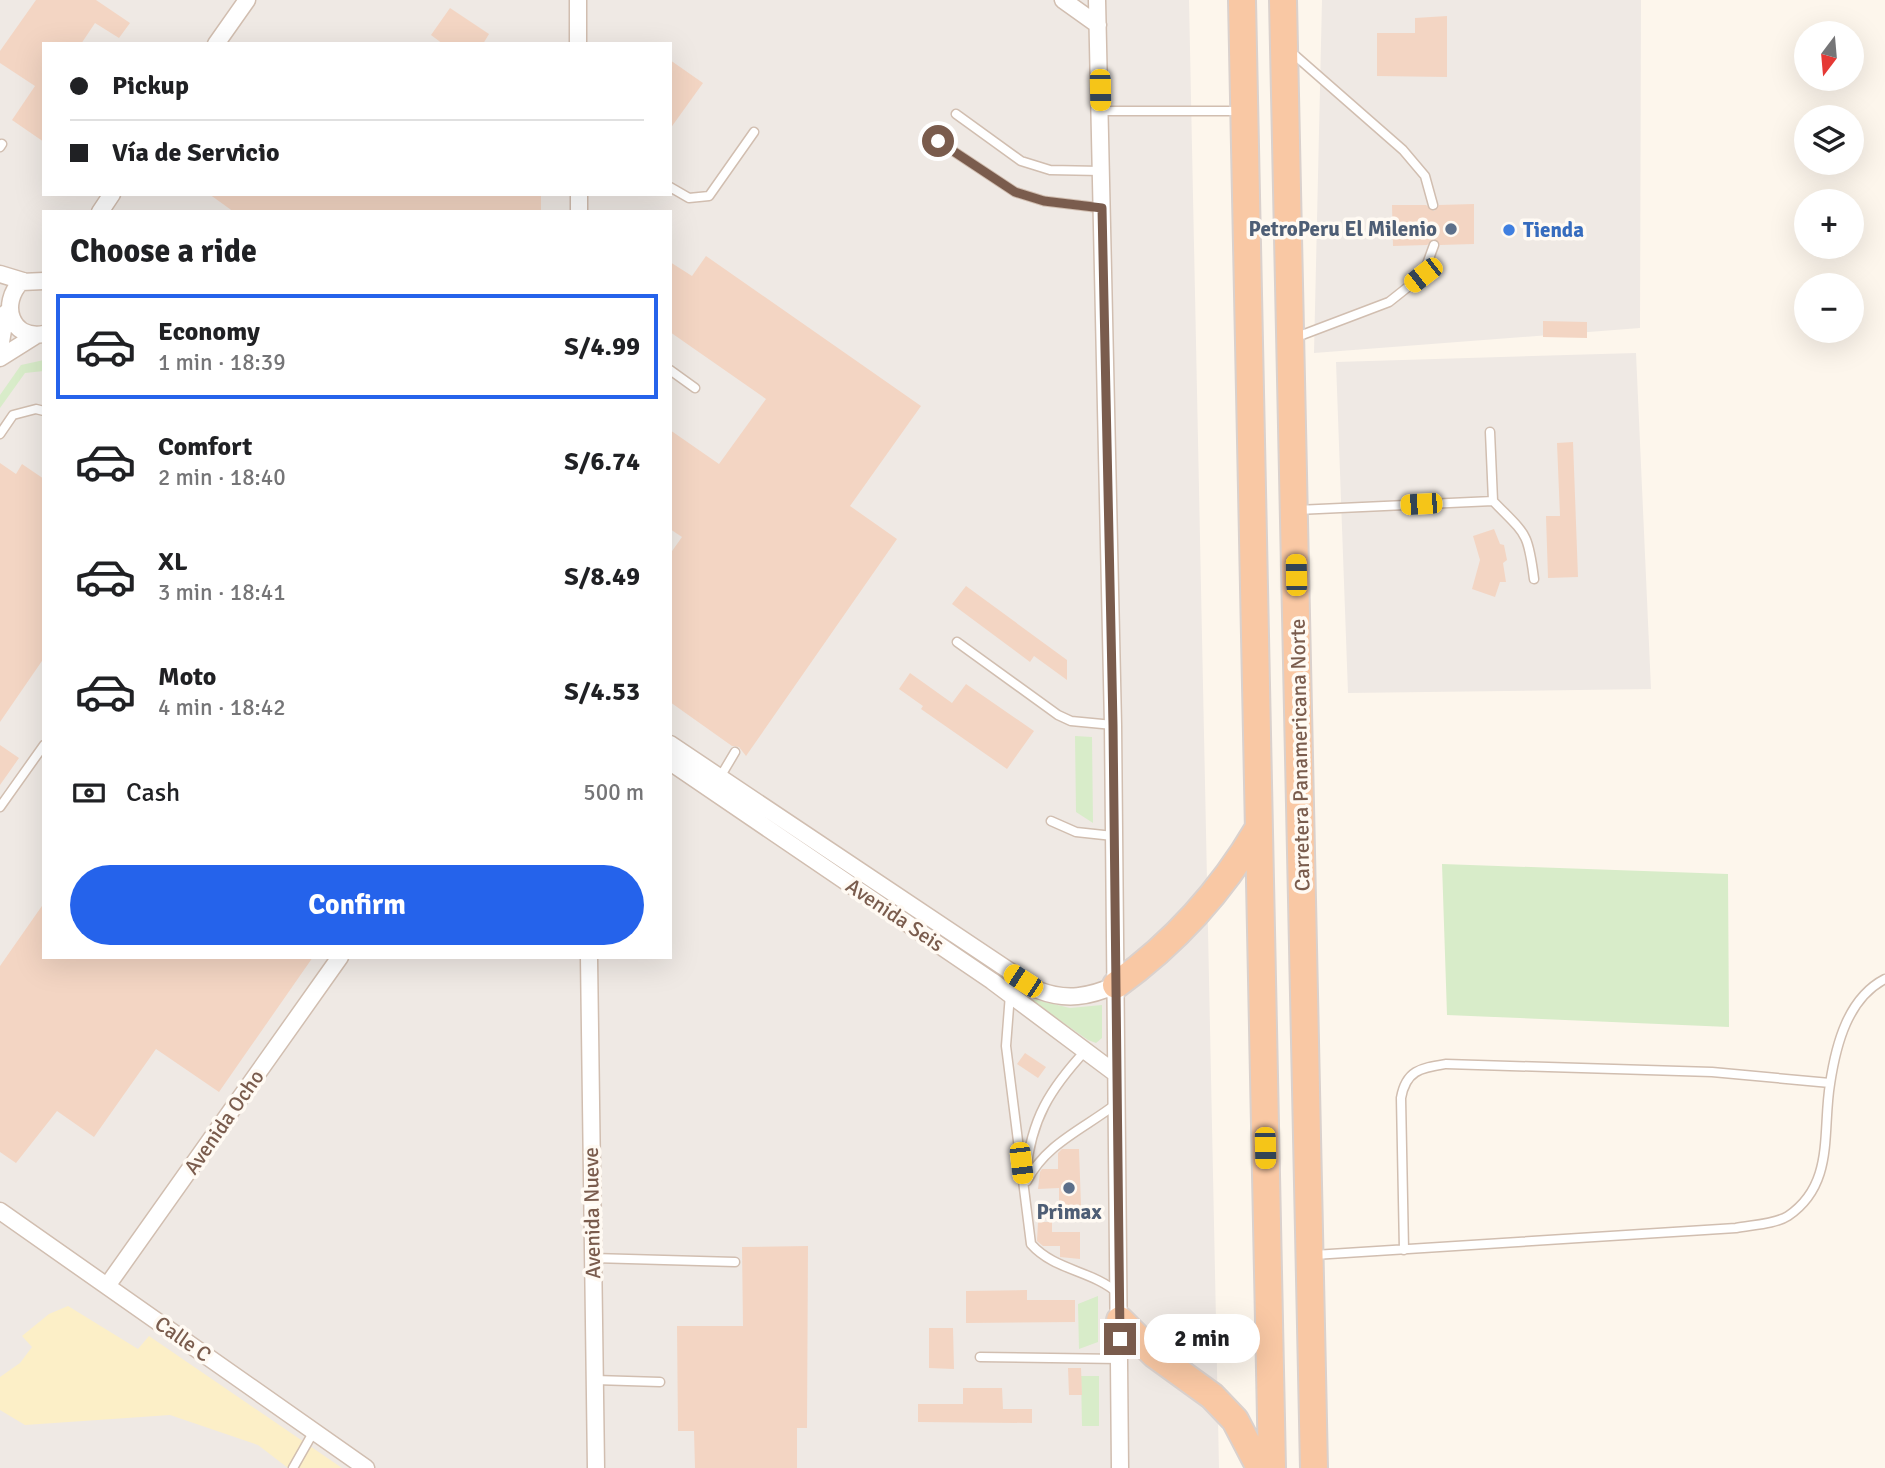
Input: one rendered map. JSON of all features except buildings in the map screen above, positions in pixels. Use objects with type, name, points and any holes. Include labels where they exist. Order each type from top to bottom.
[{"type":"highway","name":"Carretera Panamericana Norte","points":[[1242,0],[1272,1468]]},
{"type":"highway","name":"Carretera Panamericana Norte","points":[[1283,0],[1314,1468]]},
{"type":"highway","points":[[1254,578],[1296,575]]},
{"type":"highway","points":[[1116,985],[1150,961],[1192,922],[1234,870],[1259,827]]},
{"type":"highway","points":[[1119,1307],[1154,1354],[1212,1396],[1235,1420],[1260,1468]]},
{"type":"street","points":[[217,42],[247,0]]},
{"type":"street","points":[[578,0],[578,42]]},
{"type":"street","points":[[1063,0],[1098,24]]},
{"type":"street","points":[[1097,0],[1113,725],[1120,1468]]},
{"type":"street","points":[[0,274],[35,278]]},
{"type":"street","points":[[0,348],[4,305],[9,295],[35,278]]},
{"type":"street","points":[[4,305],[16,329],[40,335]]},
{"type":"street","points":[[0,358],[40,335]]},
{"type":"street","name":"Avenida Seis","points":[[672,750],[715,784],[1010,994],[1115,1073]]},
{"type":"street","name":"Avenida Seis","points":[[715,784],[1038,990],[1053,996],[1081,997],[1116,985]]},
{"type":"street","name":"Avenida Ocho","points":[[107,1286],[340,959]]},
{"type":"street","name":"Avenida Nueve","points":[[589,959],[596,1468]]},
{"type":"street","name":"Calle C","points":[[0,1211],[366,1468]]},
{"type":"lane","points":[[1284,46],[1403,150],[1425,176],[1433,205]]},
{"type":"lane","points":[[1100,111],[1244,111]]},
{"type":"lane","points":[[956,114],[1021,161],[1050,170],[1101,172]]},
{"type":"lane","points":[[672,188],[689,198],[709,196],[754,132]]},
{"type":"lane","points":[[938,141],[1015,192],[1044,201],[1102,208]]},
{"type":"lane","points":[[1291,339],[1389,302],[1423,275],[1434,245]]},
{"type":"lane","points":[[672,371],[695,388]]},
{"type":"lane","points":[[0,434],[13,415],[36,409],[42,410]]},
{"type":"lane","points":[[1490,432],[1493,500],[1529,540],[1534,579]]},
{"type":"lane","points":[[1295,510],[1493,500]]},
{"type":"lane","points":[[957,642],[1071,722],[1113,725]]},
{"type":"lane","points":[[0,807],[42,748]]},
{"type":"lane","points":[[715,784],[735,752]]},
{"type":"lane","points":[[1051,821],[1076,832],[1114,836]]},
{"type":"lane","points":[[1310,1255],[1736,1228],[1787,1217],[1812,1192],[1825,1161],[1830,1083],[1850,1012],[1857,1000],[1885,979]]},
{"type":"lane","points":[[1010,994],[1006,1046],[1031,1244],[1043,1257],[1097,1279],[1119,1307]]},
{"type":"lane","points":[[1024,1186],[1031,1137],[1051,1089],[1086,1050]]},
{"type":"lane","points":[[1404,1250],[1401,1098],[1410,1073],[1446,1064],[1699,1072],[1830,1083]]},
{"type":"lane","points":[[1024,1186],[1034,1166],[1048,1153],[1116,1104]]},
{"type":"lane","points":[[593,1258],[735,1262]]},
{"type":"lane","points":[[980,1357],[1120,1359]]},
{"type":"lane","points":[[595,1380],[660,1382]]},
{"type":"lane","points":[[293,1468],[313,1431]]},
{"type":"shaded area","points":[[0,0],[1189,0],[1219,1468],[0,1468]]},
{"type":"shaded area","points":[[1322,0],[1641,0],[1640,328],[1314,353]]},
{"type":"shaded area","points":[[1636,353],[1651,689],[1348,693],[1336,362]]},
{"type":"green space","points":[[42,360],[42,371],[25,373],[0,408],[0,395],[21,365]]},
{"type":"green space","points":[[1075,736],[1092,737],[1093,823],[1076,812]]},
{"type":"green space","points":[[1442,864],[1728,874],[1729,1027],[1447,1015]]},
{"type":"green space","points":[[1028,998],[1070,1008],[1102,1005],[1102,1038],[1096,1043],[1088,1040]]},
{"type":"green space","points":[[1098,1296],[1098,1342],[1079,1349],[1078,1304]]},
{"type":"green space","points":[[1081,1376],[1099,1376],[1099,1426],[1082,1426]]},
{"type":"sand","points":[[68,1306],[138,1349],[149,1336],[342,1468],[288,1468],[258,1445],[170,1415],[25,1425],[0,1410],[0,1377],[20,1363],[32,1347],[22,1336],[49,1314]]},
{"type":"place","name":"PetroPeru El Milenio","points":[[1451,229]]},
{"type":"place","name":"Tienda","points":[[1509,230]]},
{"type":"place","name":"Primax","points":[[1069,1188]]},
{"type":"route","points":[[938,141],[1015,192],[1044,201],[1102,208],[1113,725],[1120,1339]]}]
